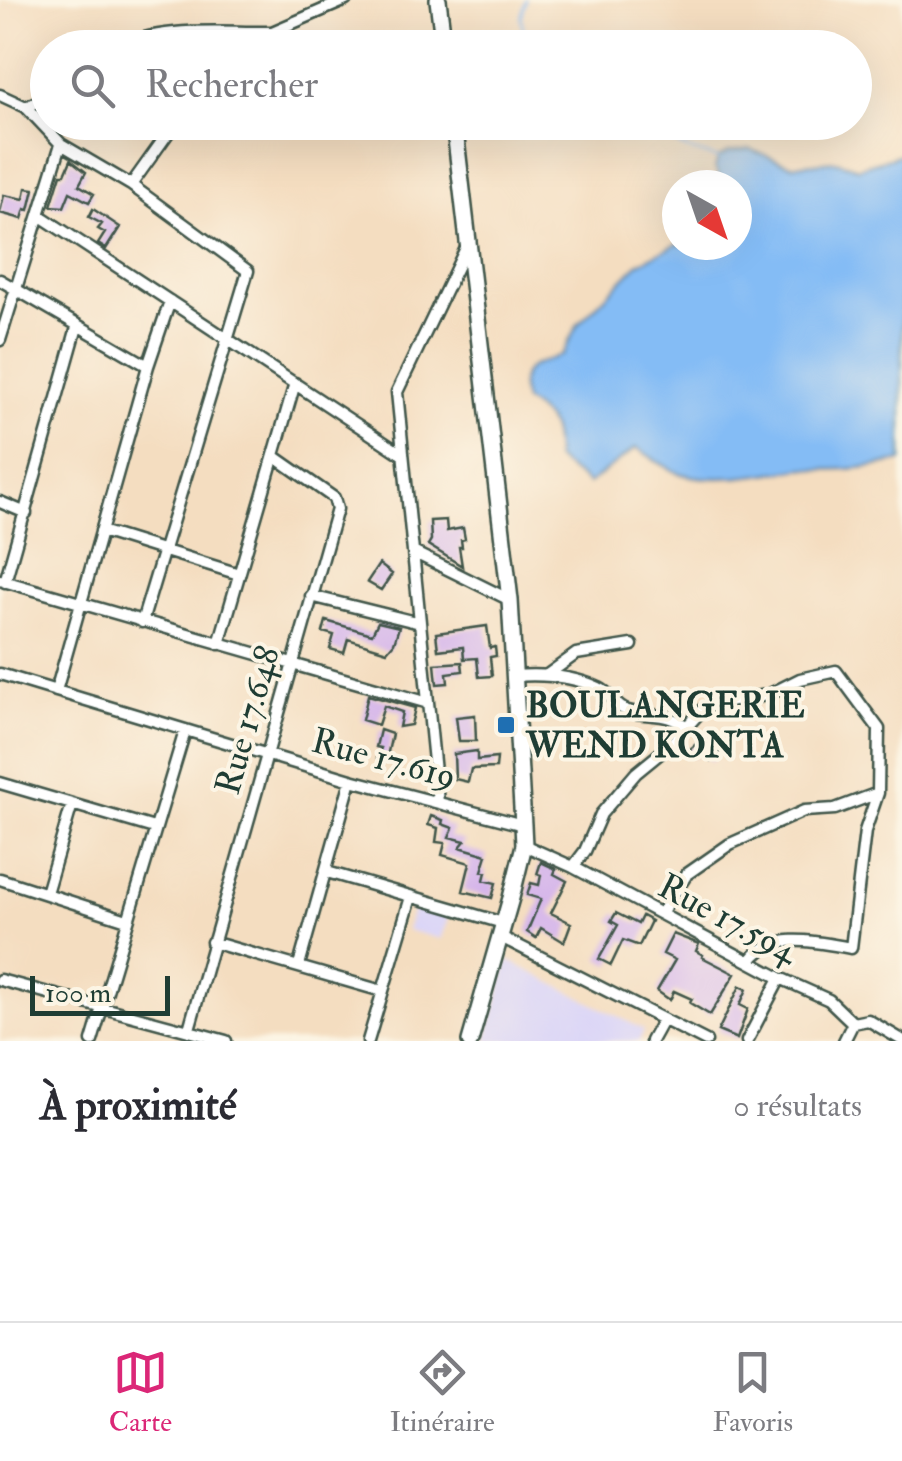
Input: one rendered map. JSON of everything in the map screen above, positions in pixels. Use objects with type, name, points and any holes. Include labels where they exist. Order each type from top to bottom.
[{"type":"street","points":[[277,30],[346,0]]},
{"type":"street","points":[[438,0],[442,30]]},
{"type":"street","points":[[0,97],[30,110]]},
{"type":"street","points":[[26,106],[30,104]]},
{"type":"street","points":[[56,140],[131,186],[248,270],[142,622]]},
{"type":"street","points":[[131,186],[163,140]]},
{"type":"street","points":[[456,140],[510,600],[524,825],[524,844],[470,1041]]},
{"type":"street","points":[[0,340],[60,144]]},
{"type":"street","points":[[39,214],[403,455]]},
{"type":"street","points":[[438,802],[398,391],[468,246]]},
{"type":"street","points":[[0,280],[148,366]]},
{"type":"street","points":[[56,692],[170,301]]},
{"type":"street","points":[[77,327],[3,581],[428,703]]},
{"type":"street","points":[[218,644],[294,383]]},
{"type":"street","name":"Rue 17.648","points":[[189,1029],[336,501],[274,456]]},
{"type":"street","points":[[0,502],[26,512]]},
{"type":"street","points":[[101,531],[239,574]]},
{"type":"street","points":[[413,552],[510,600]]},
{"type":"street","points":[[311,596],[420,623]]},
{"type":"street","points":[[546,676],[576,654],[632,646]]},
{"type":"street","points":[[573,867],[601,814],[702,710],[721,702],[753,699],[800,678],[836,670],[879,729],[878,793],[866,832],[851,948],[783,941],[759,949],[750,962]]},
{"type":"street","name":"Rue 17.619","points":[[0,674],[351,780],[524,825]]},
{"type":"street","points":[[514,676],[546,676],[601,688],[616,706],[645,716],[662,714],[687,726]]},
{"type":"street","points":[[92,1041],[185,730]]},
{"type":"street","points":[[299,965],[351,780]]},
{"type":"street","points":[[0,782],[154,828]]},
{"type":"street","points":[[661,914],[687,874],[730,844],[804,812],[835,809],[878,793]]},
{"type":"street","points":[[46,893],[72,804]]},
{"type":"street","name":"Rue 17.594","points":[[524,844],[828,1000],[853,1023],[868,1020],[902,1040]]},
{"type":"street","points":[[328,872],[501,929],[662,1021],[706,1041]]},
{"type":"street","points":[[0,879],[126,920]]},
{"type":"street","points":[[368,1041],[411,897]]},
{"type":"street","points":[[212,942],[382,991]]},
{"type":"street","points":[[747,1041],[780,978]]},
{"type":"street","points":[[0,980],[226,1041]]},
{"type":"street","points":[[651,1041],[662,1021]]},
{"type":"street","points":[[844,1041],[853,1023]]},
{"type":"shaded area","points":[[415,903],[449,914],[441,939],[407,930]]},
{"type":"shaded area","points":[[508,960],[644,1030],[639,1041],[486,1041]]},
{"type":"water","points":[[749,149],[792,165],[836,161],[858,168],[902,154],[902,461],[852,469],[803,468],[705,478],[676,472],[636,448],[588,484],[555,459],[550,424],[524,401],[524,374],[535,365],[562,355],[578,324],[639,263],[662,252],[662,260],[752,260],[752,170],[716,170],[718,158]]},
{"type":"building","points":[[71,160],[86,172],[79,185],[94,194],[89,202],[70,192],[64,207],[51,206],[61,174],[65,174]]},
{"type":"building","points":[[26,188],[34,189],[29,210],[25,209],[22,219],[0,213],[4,195],[24,199]]},
{"type":"building","points":[[93,209],[120,227],[106,249],[98,244],[105,233],[98,229],[102,224],[89,217]]},
{"type":"building","points":[[446,520],[447,531],[463,528],[465,539],[459,547],[462,566],[428,545],[430,521]]},
{"type":"building","points":[[379,564],[392,574],[381,590],[367,582]]},
{"type":"building","points":[[326,621],[372,634],[378,622],[399,627],[387,651],[348,639],[344,653],[330,649],[334,635],[323,632]]},
{"type":"building","points":[[487,626],[490,648],[495,647],[496,656],[490,657],[492,676],[479,677],[477,658],[464,659],[463,647],[438,650],[436,633]]},
{"type":"building","points":[[462,662],[463,671],[447,673],[448,683],[437,684],[435,664]]},
{"type":"building","points":[[368,695],[415,708],[411,725],[399,727],[402,712],[384,706],[378,725],[362,720]]},
{"type":"building","points":[[475,715],[476,741],[459,741],[456,717]]},
{"type":"building","points":[[380,730],[392,734],[386,761],[377,758]]},
{"type":"building","points":[[712,731],[719,740],[713,744],[720,753],[711,761],[701,750],[695,758],[688,753],[690,749]]},
{"type":"building","points":[[477,751],[477,760],[497,758],[496,768],[471,769],[468,782],[455,779],[454,754]]},
{"type":"building","points":[[431,816],[453,828],[449,837],[465,841],[460,847],[487,855],[482,871],[486,872],[484,880],[496,883],[492,898],[463,891],[470,863],[442,855],[445,843],[436,842],[438,828],[428,825]]},
{"type":"building","points":[[541,862],[556,869],[554,874],[567,881],[551,913],[571,923],[564,942],[541,928],[536,938],[527,932],[541,899],[527,895],[531,883],[539,885]]},
{"type":"building","points":[[616,913],[638,924],[642,916],[651,921],[639,946],[623,940],[611,965],[599,959],[618,925],[611,921]]},
{"type":"building","points":[[673,934],[699,944],[696,951],[702,957],[735,974],[710,1015],[690,1003],[692,999],[674,991],[670,1000],[657,991],[675,960],[663,954]]},
{"type":"building","points":[[740,986],[747,989],[740,1005],[748,1009],[737,1039],[718,1031]]},
{"type":"waterway","points":[[523,30],[521,18],[526,0]]},
{"type":"waterway","points":[[672,140],[719,159]]},
{"type":"place","name":"BOULANGERIE WEND KONTA","points":[[506,725]]}]
